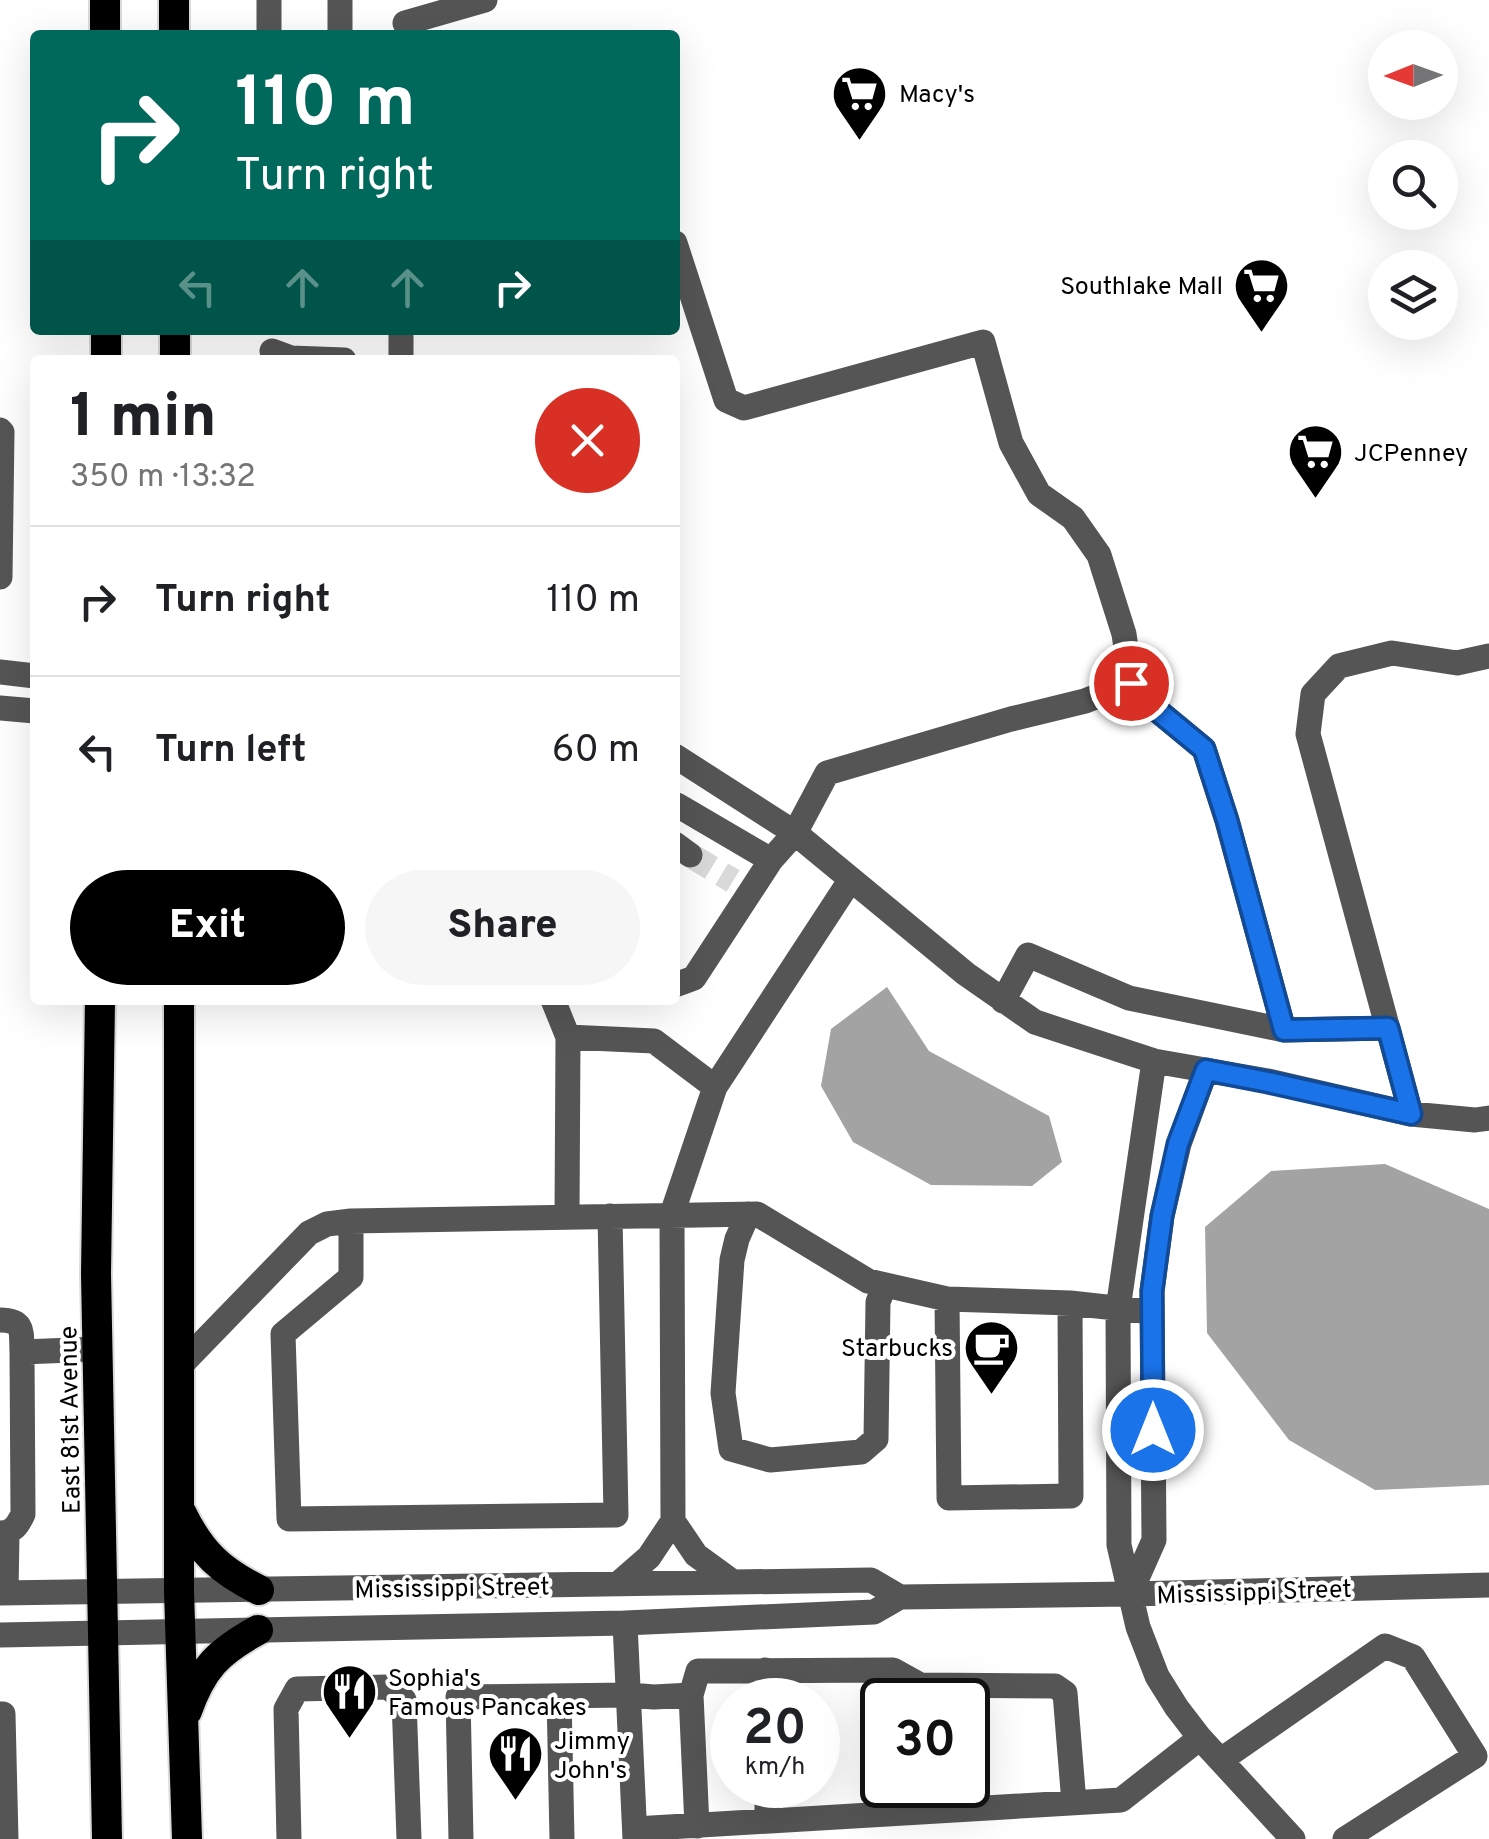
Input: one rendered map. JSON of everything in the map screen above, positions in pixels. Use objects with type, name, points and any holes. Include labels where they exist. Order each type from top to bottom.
[{"type":"highway","points":[[105,0],[105,30]]},
{"type":"highway","points":[[174,0],[174,30]]},
{"type":"highway","name":"East 81st Avenue","points":[[100,1005],[98,1350],[106,1839]]},
{"type":"highway","points":[[178,1005],[180,1632],[187,1839]]},
{"type":"highway","points":[[180,1508],[206,1554],[232,1576],[259,1590]]},
{"type":"highway","points":[[183,1724],[196,1686],[213,1662],[230,1646],[258,1630]]},
{"type":"street","points":[[268,0],[269,30]]},
{"type":"street","points":[[340,0],[340,30]]},
{"type":"street","points":[[405,19],[485,0]]},
{"type":"street","points":[[680,258],[726,400],[744,408],[983,342],[1011,443],[1019,458],[1040,494],[1072,518],[1099,555],[1124,634],[1131,683],[1204,749],[1284,1030]]},
{"type":"street","points":[[0,430],[0,577]]},
{"type":"street","points":[[1411,1114],[1308,734],[1314,694],[1339,666],[1392,653],[1457,663],[1489,656]]},
{"type":"street","points":[[0,672],[30,675]]},
{"type":"street","points":[[680,983],[694,978],[742,886],[795,833],[827,773],[1010,719],[1085,702],[1131,683]]},
{"type":"street","points":[[0,708],[30,711]]},
{"type":"street","points":[[685,763],[795,833],[966,974],[1035,1022],[1154,1061],[1411,1114],[1484,1122]]},
{"type":"street","points":[[680,808],[771,860]]},
{"type":"street","points":[[618,1584],[648,1557],[672,1521],[672,1214],[715,1087],[851,878]]},
{"type":"street","points":[[1003,1000],[1028,955],[1129,998],[1284,1030],[1388,1028]]},
{"type":"street","points":[[555,1005],[568,1037],[567,1217]]},
{"type":"street","points":[[568,1037],[654,1041],[715,1087]]},
{"type":"street","points":[[1154,1061],[1118,1309],[1119,1544],[1138,1627],[1157,1676],[1200,1738],[1292,1839]]},
{"type":"street","points":[[1130,1594],[1154,1540],[1152,1291],[1162,1216],[1178,1144],[1206,1070]]},
{"type":"street","points":[[748,1214],[736,1239],[732,1260],[724,1393],[731,1450],[770,1460],[862,1452],[876,1439],[878,1302],[885,1285]]},
{"type":"street","points":[[179,1366],[310,1233],[327,1224],[351,1221],[757,1214],[868,1281],[947,1299],[1070,1303],[1152,1312]]},
{"type":"street","points":[[351,1221],[352,1277],[283,1334],[288,1519],[616,1516],[610,1216]]},
{"type":"street","points":[[947,1299],[950,1498],[1070,1496],[1070,1303]]},
{"type":"street","points":[[0,1320],[11,1320],[22,1332],[23,1514],[18,1525],[4,1533],[3,1593]]},
{"type":"street","points":[[22,1352],[98,1350]]},
{"type":"street","points":[[672,1521],[696,1555],[733,1582]]},
{"type":"street","name":"Mississippi Street","points":[[3,1593],[871,1580],[900,1597]]},
{"type":"street","name":"Mississippi Street","points":[[0,1635],[625,1623],[874,1612],[900,1597],[1489,1586]]},
{"type":"street","points":[[625,1623],[635,1834],[767,1821],[836,1828],[1121,1800],[1200,1738]]},
{"type":"street","points":[[1221,1760],[1385,1646],[1413,1658],[1474,1756],[1345,1839]]},
{"type":"street","points":[[766,1670],[766,1678]]},
{"type":"street","points":[[703,1830],[691,1695],[698,1671],[893,1670],[903,1678]]},
{"type":"street","points":[[990,1689],[1055,1686],[1065,1692],[1074,1802]]},
{"type":"street","points":[[289,1839],[286,1709],[298,1689],[388,1687],[404,1700],[409,1839]]},
{"type":"street","points":[[460,1839],[458,1697],[691,1695]]},
{"type":"street","points":[[559,1696],[562,1839]]},
{"type":"street","points":[[0,1714],[4,1714],[6,1839]]},
{"type":"street","points":[[767,1808],[767,1821]]},
{"type":"shaded area","points":[[887,987],[929,1051],[1049,1116],[1062,1162],[1032,1186],[931,1185],[853,1142],[821,1086],[831,1029]]},
{"type":"shaded area","points":[[1385,1164],[1489,1209],[1489,1485],[1375,1490],[1289,1440],[1207,1333],[1205,1227],[1271,1171]]},
{"type":"tunnel","points":[[690,855],[733,881]]},
{"type":"place","name":"Macy's","points":[[860,142]]},
{"type":"place","name":"Southlake Mall","points":[[1262,334]]},
{"type":"place","name":"JCPenney","points":[[1315,501]]},
{"type":"place","name":"Starbucks","points":[[992,1396]]},
{"type":"place","name":"Sophia's Famous Pancakes","points":[[349,1740]]},
{"type":"place","name":"Jimmy John's","points":[[515,1803]]},
{"type":"route","points":[[1131,683],[1204,749],[1284,1030],[1388,1028],[1411,1114],[1206,1070],[1178,1144],[1162,1216],[1152,1291],[1153,1430]]}]
